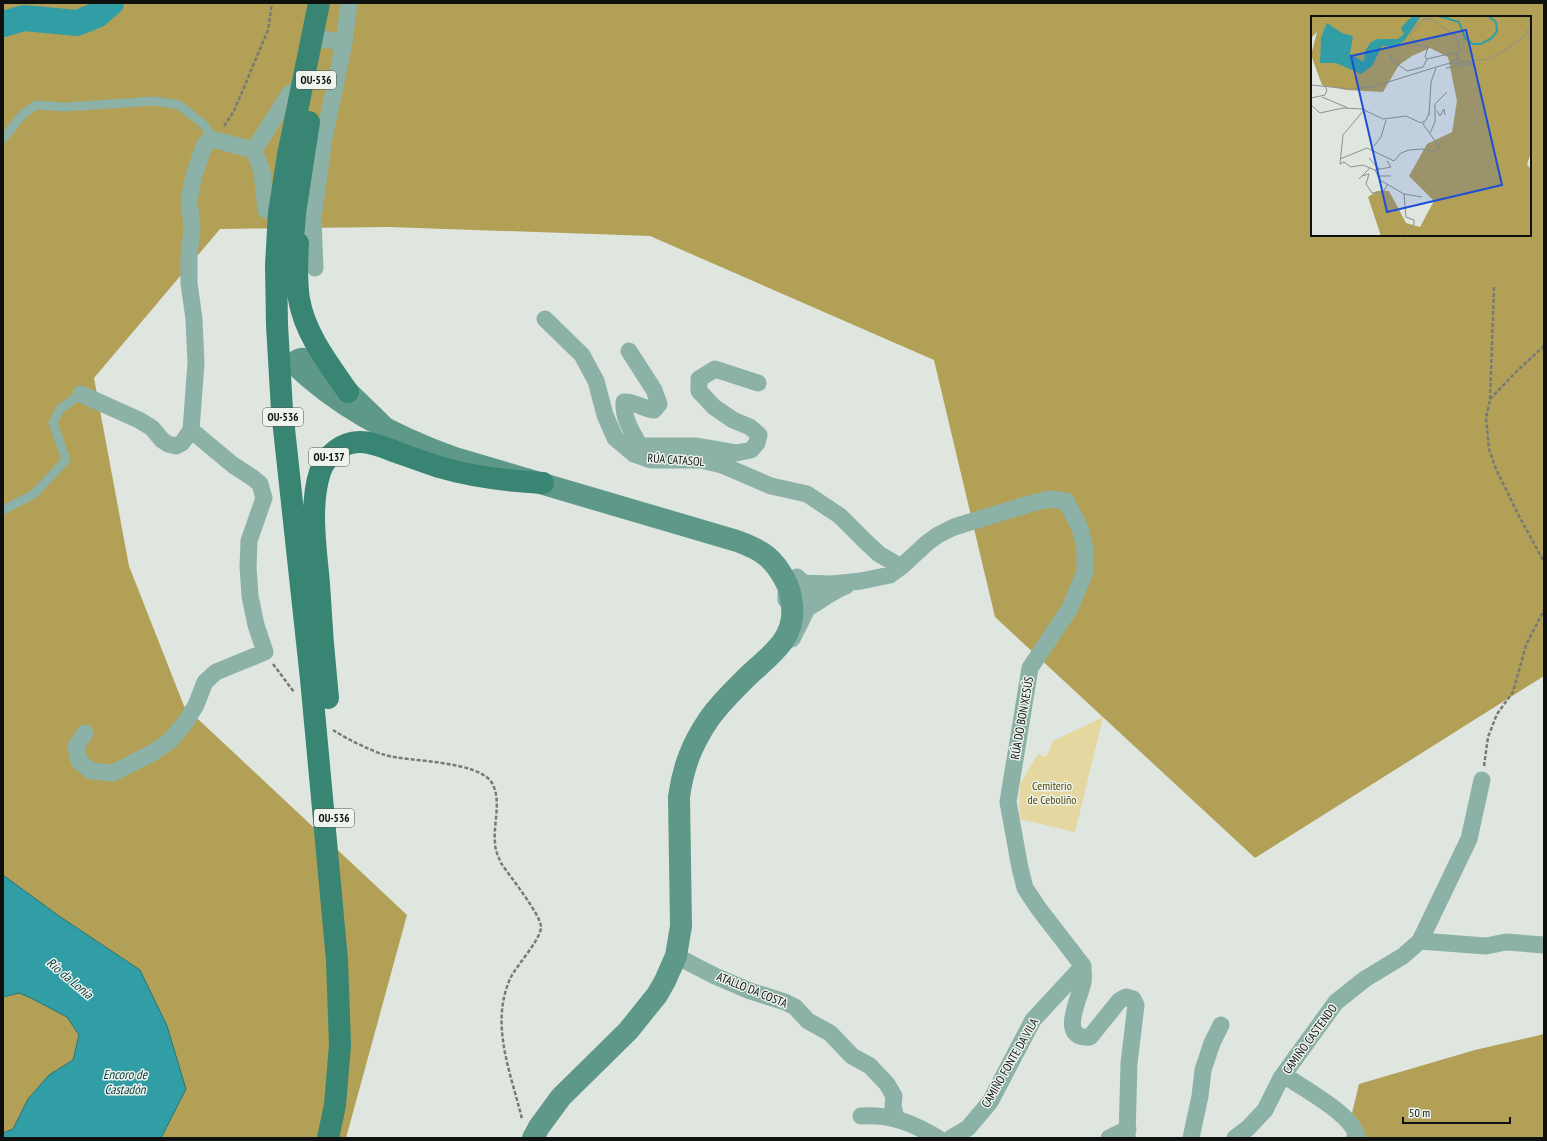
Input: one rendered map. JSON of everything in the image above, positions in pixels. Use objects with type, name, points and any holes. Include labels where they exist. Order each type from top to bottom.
[{"type":"main road","name":"OU-536","points":[[319,3],[327,39]]},
{"type":"main road","name":"OU-536","points":[[328,1138],[334,1105],[340,1044],[343,960],[329,773],[330,720],[319,678],[293,515],[281,395],[277,325],[280,274],[279,213],[310,116],[327,39],[331,3]]},
{"type":"main road","points":[[290,93],[297,78],[306,47],[327,39]]},
{"type":"main road","name":"OU-536","points":[[296,157],[295,220],[291,279],[293,363],[343,960],[352,1004],[351,1070],[340,1138]]},
{"type":"main road","name":"OU-137","points":[[296,157],[298,250],[297,281],[299,299],[304,320],[316,346],[348,392]]},
{"type":"main road","points":[[266,210],[270,246],[280,274]]},
{"type":"main road","name":"OU-137","points":[[280,274],[284,343],[286,353],[293,363],[309,379],[366,418],[386,429],[450,456],[707,533],[747,552],[758,560],[780,569],[793,604],[792,620],[788,633],[780,646],[748,675]]},
{"type":"main road","name":"OU-137","points":[[293,515],[296,491],[288,380],[293,363],[303,359],[319,368],[348,392],[386,429]]},
{"type":"main road","name":"OU-137","points":[[319,678],[315,498],[320,472],[332,453],[352,443],[361,442],[373,444],[465,474],[501,480],[543,484]]},
{"type":"main road","name":"OU-137","points":[[768,564],[779,593],[781,615],[793,604]]},
{"type":"main road","name":"OU-137","points":[[528,1130],[539,1127],[561,1096],[628,1031],[657,995],[665,980],[676,956],[681,926],[679,797],[682,776],[689,753],[710,717],[748,675],[768,650],[793,604]]},
{"type":"street","points":[[315,268],[313,218],[324,138],[327,39],[349,3]]},
{"type":"street","points":[[254,150],[290,93]]},
{"type":"street","points":[[81,394],[139,420],[152,428],[162,440],[168,444],[176,446],[182,443],[191,430],[196,363],[194,318],[189,283],[189,255],[192,229],[189,199],[194,175],[204,146],[208,141],[215,140],[254,150]]},
{"type":"street","points":[[254,150],[262,172],[266,210]]},
{"type":"street","name":"RÚA CATASOL","points":[[545,319],[582,355],[596,381],[605,415],[615,438],[637,450],[651,460],[702,460],[722,465],[771,486],[807,494],[840,516],[880,554],[901,568]]},
{"type":"street","points":[[629,351],[654,390],[659,404],[654,410],[645,409],[630,402],[624,402],[626,420],[637,450],[695,446],[736,453],[751,450],[757,443],[760,435],[750,427],[732,420],[714,407],[699,391],[699,378],[715,370],[758,383]]},
{"type":"street","points":[[84,733],[76,746],[80,761],[91,771],[113,773],[152,753],[171,740],[187,720],[196,705],[205,682],[216,672],[265,652],[256,625],[250,596],[248,567],[249,541],[264,498],[260,484],[232,465],[191,430]]},
{"type":"street","name":"RÚA DO BON XESÚS","points":[[793,604],[822,584],[861,581],[890,575],[901,568],[927,543],[938,535],[954,527],[1049,499],[1066,501],[1080,528],[1085,549],[1085,572],[1070,608],[1030,668],[1008,802],[1020,868],[1026,888],[1039,909],[1083,966]]},
{"type":"street","name":"RÚA DO BON XESÚS","points":[[793,604],[861,581]]},
{"type":"street","points":[[1482,780],[1469,839],[1420,941],[1486,946],[1506,942],[1544,945]]},
{"type":"street","name":"CAMIÑO CASTENDO","points":[[1235,1138],[1248,1128],[1265,1110],[1284,1074],[1336,1002],[1366,979],[1403,956],[1420,941]]},
{"type":"street","name":"ATALLO DA COSTA","points":[[676,956],[743,988],[795,1007],[808,1021],[830,1033],[852,1056],[870,1066],[887,1084],[894,1096],[896,1118]]},
{"type":"street","points":[[1083,966],[1083,982],[1072,1019],[1072,1029],[1077,1034],[1083,1037],[1090,1037],[1119,1001],[1126,997],[1133,999],[1136,1005],[1129,1063],[1128,1134],[1109,1138]]},
{"type":"street","name":"CAMIÑO FONTE DA VILA","points":[[951,1138],[968,1128],[990,1102],[1033,1020],[1083,966]]},
{"type":"street","points":[[1191,1138],[1200,1096],[1203,1070],[1212,1043],[1221,1025]]},
{"type":"street","points":[[1284,1074],[1299,1086],[1330,1105],[1354,1128],[1357,1138]]},
{"type":"street","points":[[861,1116],[878,1115],[896,1118],[921,1128],[938,1138]]},
{"type":"lane","points":[[3,139],[24,114],[36,105],[64,107],[155,101],[179,105],[202,123],[215,140]]},
{"type":"lane","points":[[3,510],[34,494],[66,460],[53,423],[60,409],[81,394]]},
{"type":"path","points":[[215,140],[234,110],[268,30],[272,3]]},
{"type":"path","points":[[1494,287],[1490,400],[1486,418],[1487,434],[1496,469],[1544,562]]},
{"type":"path","points":[[1490,400],[1517,371],[1544,346]]},
{"type":"path","points":[[1482,780],[1488,737],[1497,714],[1513,692],[1526,645],[1544,610]]},
{"type":"path","points":[[265,652],[279,674],[295,694]]},
{"type":"path","points":[[330,727],[386,756],[437,761],[486,776],[491,782],[496,793],[494,842],[497,853],[501,863],[538,917],[541,928],[537,938],[511,977],[505,997],[501,1020],[504,1053],[528,1130]]},
{"type":"green space","name":"Cemiterio de Ceboliño","points":[[1103,717],[1075,832],[1019,819],[1020,784],[1036,757],[1039,754],[1046,757],[1053,741]]},
{"type":"shaded area","points":[[3,3],[1544,3],[1544,676],[1255,858],[995,617],[934,360],[650,236],[388,227],[220,229],[94,378],[129,566],[184,706],[407,915],[346,1138],[3,1138]]},
{"type":"shaded area","points":[[1544,1034],[1544,1138],[1346,1138],[1359,1084],[1475,1050]]},
{"type":"water","name":"Encoro de Castadón","points":[[3,875],[59,916],[140,970],[167,1026],[186,1089],[161,1138],[3,1138],[3,1133],[13,1129],[28,1099],[49,1075],[73,1060],[79,1035],[67,1017],[31,998],[19,993],[3,997]]},
{"type":"waterway","name":"Río da Lonia","points":[[3,24],[24,18],[77,23],[97,15],[111,3]]}]
